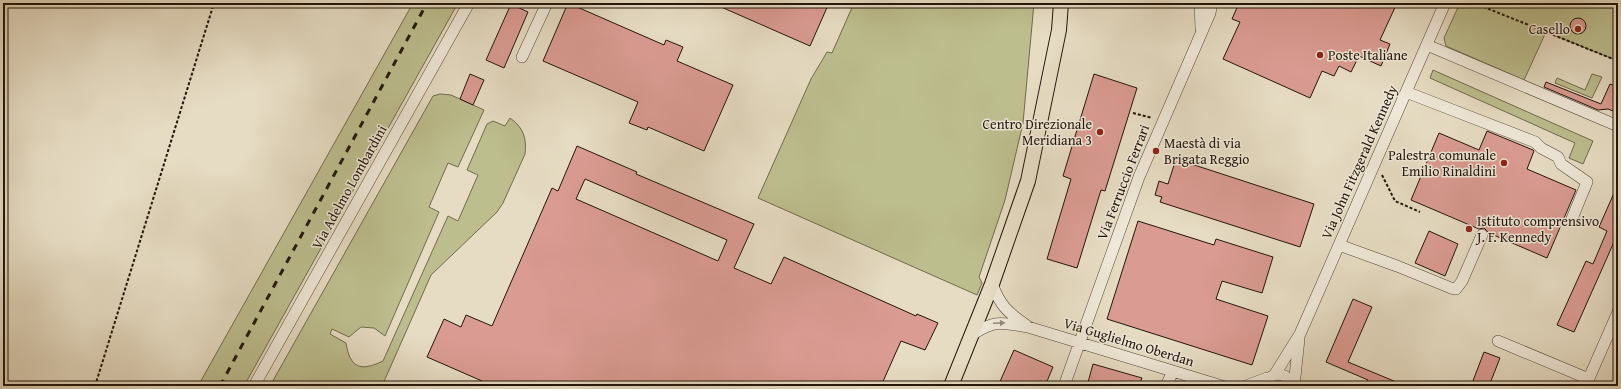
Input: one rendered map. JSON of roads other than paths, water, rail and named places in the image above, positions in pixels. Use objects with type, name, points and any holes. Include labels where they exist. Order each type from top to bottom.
[{"type":"main road","points":[[951,386],[992,284],[1028,181],[1059,30],[1061,3]]},
{"type":"main road","points":[[1059,30],[1069,3]]},
{"type":"street","name":"Via Adelmo Lombardini","points":[[254,386],[469,3]]},
{"type":"street","points":[[522,57],[547,3]]},
{"type":"street","name":"Via Ferruccio Ferrari","points":[[1200,3],[1202,17],[1200,34]]},
{"type":"street","name":"Via Ferruccio Ferrari","points":[[1064,386],[1139,177],[1210,13],[1212,3]]},
{"type":"street","name":"Via John Fitzgerald Kennedy","points":[[1269,380],[1300,334],[1446,3]]},
{"type":"street","points":[[1427,45],[1618,126]]},
{"type":"street","points":[[1406,92],[1536,142],[1541,148],[1558,157],[1561,164],[1587,182],[1571,221]]},
{"type":"street","points":[[1339,245],[1456,289],[1462,281],[1482,235]]},
{"type":"street","name":"Via Guglielmo Oberdan","points":[[992,284],[998,301],[1008,313],[1028,327]]},
{"type":"street","points":[[1498,341],[1587,383],[1618,312]]},
{"type":"street","name":"Via Guglielmo Oberdan","points":[[973,334],[987,325],[999,322],[1028,327],[1222,386]]},
{"type":"street","name":"Via John Fitzgerald Kennedy","points":[[1294,384],[1300,334]]},
{"type":"street","points":[[1166,386],[1173,371]]},
{"type":"street","points":[[1246,386],[1286,376],[1294,384]]},
{"type":"railway","points":[[220,386],[427,3]]},
{"type":"place","name":"Casello","points":[[1578,29]]},
{"type":"place","name":"Poste Italiane","points":[[1320,55]]},
{"type":"place","name":"Centro Direzionale Meridiana 3","points":[[1100,132]]},
{"type":"place","name":"Maestà di via Brigata Reggio","points":[[1156,151]]},
{"type":"place","name":"Palestra comunale Emilio Rinaldini","points":[[1504,163]]},
{"type":"place","name":"Istituto comprensivo J. F. Kennedy","points":[[1469,229]]}]
